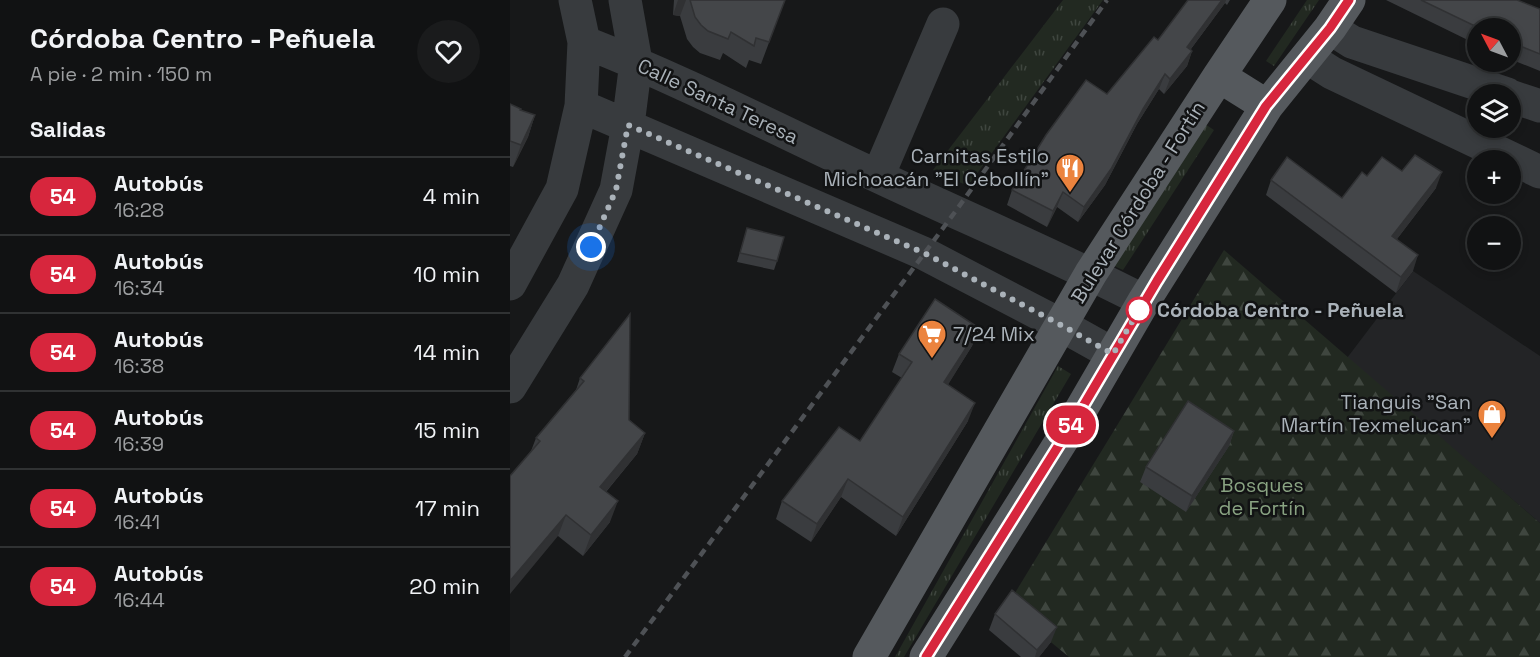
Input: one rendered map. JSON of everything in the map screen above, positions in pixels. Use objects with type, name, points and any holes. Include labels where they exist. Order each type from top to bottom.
[{"type":"main road","name":"Bulevar Córdoba - Fortín","points":[[869,657],[1091,273],[1270,0]]},
{"type":"main road","points":[[926,657],[1079,413],[1144,301],[1266,106],[1330,28],[1349,0]]},
{"type":"main road","points":[[1219,76],[1266,106]]},
{"type":"street","points":[[510,284],[562,189],[581,106],[584,42],[575,0]]},
{"type":"street","points":[[510,387],[573,285],[616,190],[628,125],[636,62],[625,0]]},
{"type":"street","points":[[878,176],[943,24]]},
{"type":"street","points":[[1330,28],[1352,42],[1476,84]]},
{"type":"street","name":"Calle Santa Teresa","points":[[584,42],[636,62],[1091,273],[1144,301]]},
{"type":"street","points":[[1307,57],[1332,73],[1540,172]]},
{"type":"street","points":[[1521,99],[1540,106]]},
{"type":"street","points":[[581,106],[924,253],[1113,354]]},
{"type":"shaded area","name":"Tianguis \"San Martín Texmelucan\"","points":[[1413,271],[1540,356],[1540,523],[1347,358]]},
{"type":"green space","points":[[1063,0],[1103,0],[968,186],[933,170]]},
{"type":"green space","points":[[1307,0],[1319,0],[1274,66],[1266,61]]},
{"type":"green space","points":[[1205,124],[1214,130],[1123,270],[1112,265]]},
{"type":"green space","name":"Bosques de Fortín","points":[[1224,250],[1540,523],[1540,657],[1069,657],[1007,606]]},
{"type":"green space","points":[[1058,366],[1071,374],[904,657],[895,657]]},
{"type":"building","points":[[690,0],[785,0],[769,42],[756,38],[754,46],[731,32],[728,39],[708,31],[695,17]]},
{"type":"building","points":[[1188,0],[1222,0],[1187,47],[1192,51],[1170,79],[1165,74],[1143,109],[1111,169],[1084,207],[1063,192],[1053,211],[1012,190],[1046,135],[1086,80],[1107,94],[1154,37],[1158,40]]},
{"type":"building","points":[[1421,0],[1517,0],[1540,9],[1540,54],[1521,46],[1521,18],[1467,18],[1467,22]]},
{"type":"building","points":[[510,104],[535,115],[521,145],[510,141]]},
{"type":"building","points":[[1415,155],[1442,172],[1392,236],[1418,255],[1401,277],[1271,180],[1287,157],[1342,198],[1362,172],[1367,176],[1382,157],[1402,171]]},
{"type":"building","points":[[747,228],[784,237],[777,261],[740,253]]},
{"type":"building","points":[[935,299],[979,328],[944,382],[975,403],[903,517],[848,479],[817,524],[782,501],[839,427],[860,441],[912,362],[899,354]]},
{"type":"building","points":[[630,314],[629,420],[645,433],[600,487],[618,501],[591,535],[566,515],[510,581],[510,476],[540,441],[536,438],[584,381],[580,378]]},
{"type":"building","points":[[1188,401],[1234,431],[1192,496],[1146,467]]},
{"type":"building","points":[[1012,590],[1057,627],[1037,650],[995,614]]},
{"type":"railway","points":[[625,657],[955,212],[1107,0]]},
{"type":"bus line","name":"54","points":[[926,657],[1079,413],[1157,281],[1266,106],[1330,28],[1349,0]]},
{"type":"place","name":"Carnitas Estilo Michoacán \"El Cebollín\"","points":[[1070,194]]},
{"type":"place","name":"Córdoba Centro - Peñuela","points":[[1139,310]]},
{"type":"place","name":"7/24 Mix","points":[[932,360]]},
{"type":"place","name":"Tianguis \"San Martín Texmelucan\"","points":[[1492,440]]},
{"type":"route","points":[[591,247],[616,190],[628,125],[924,253],[1113,354],[1139,310]]}]
